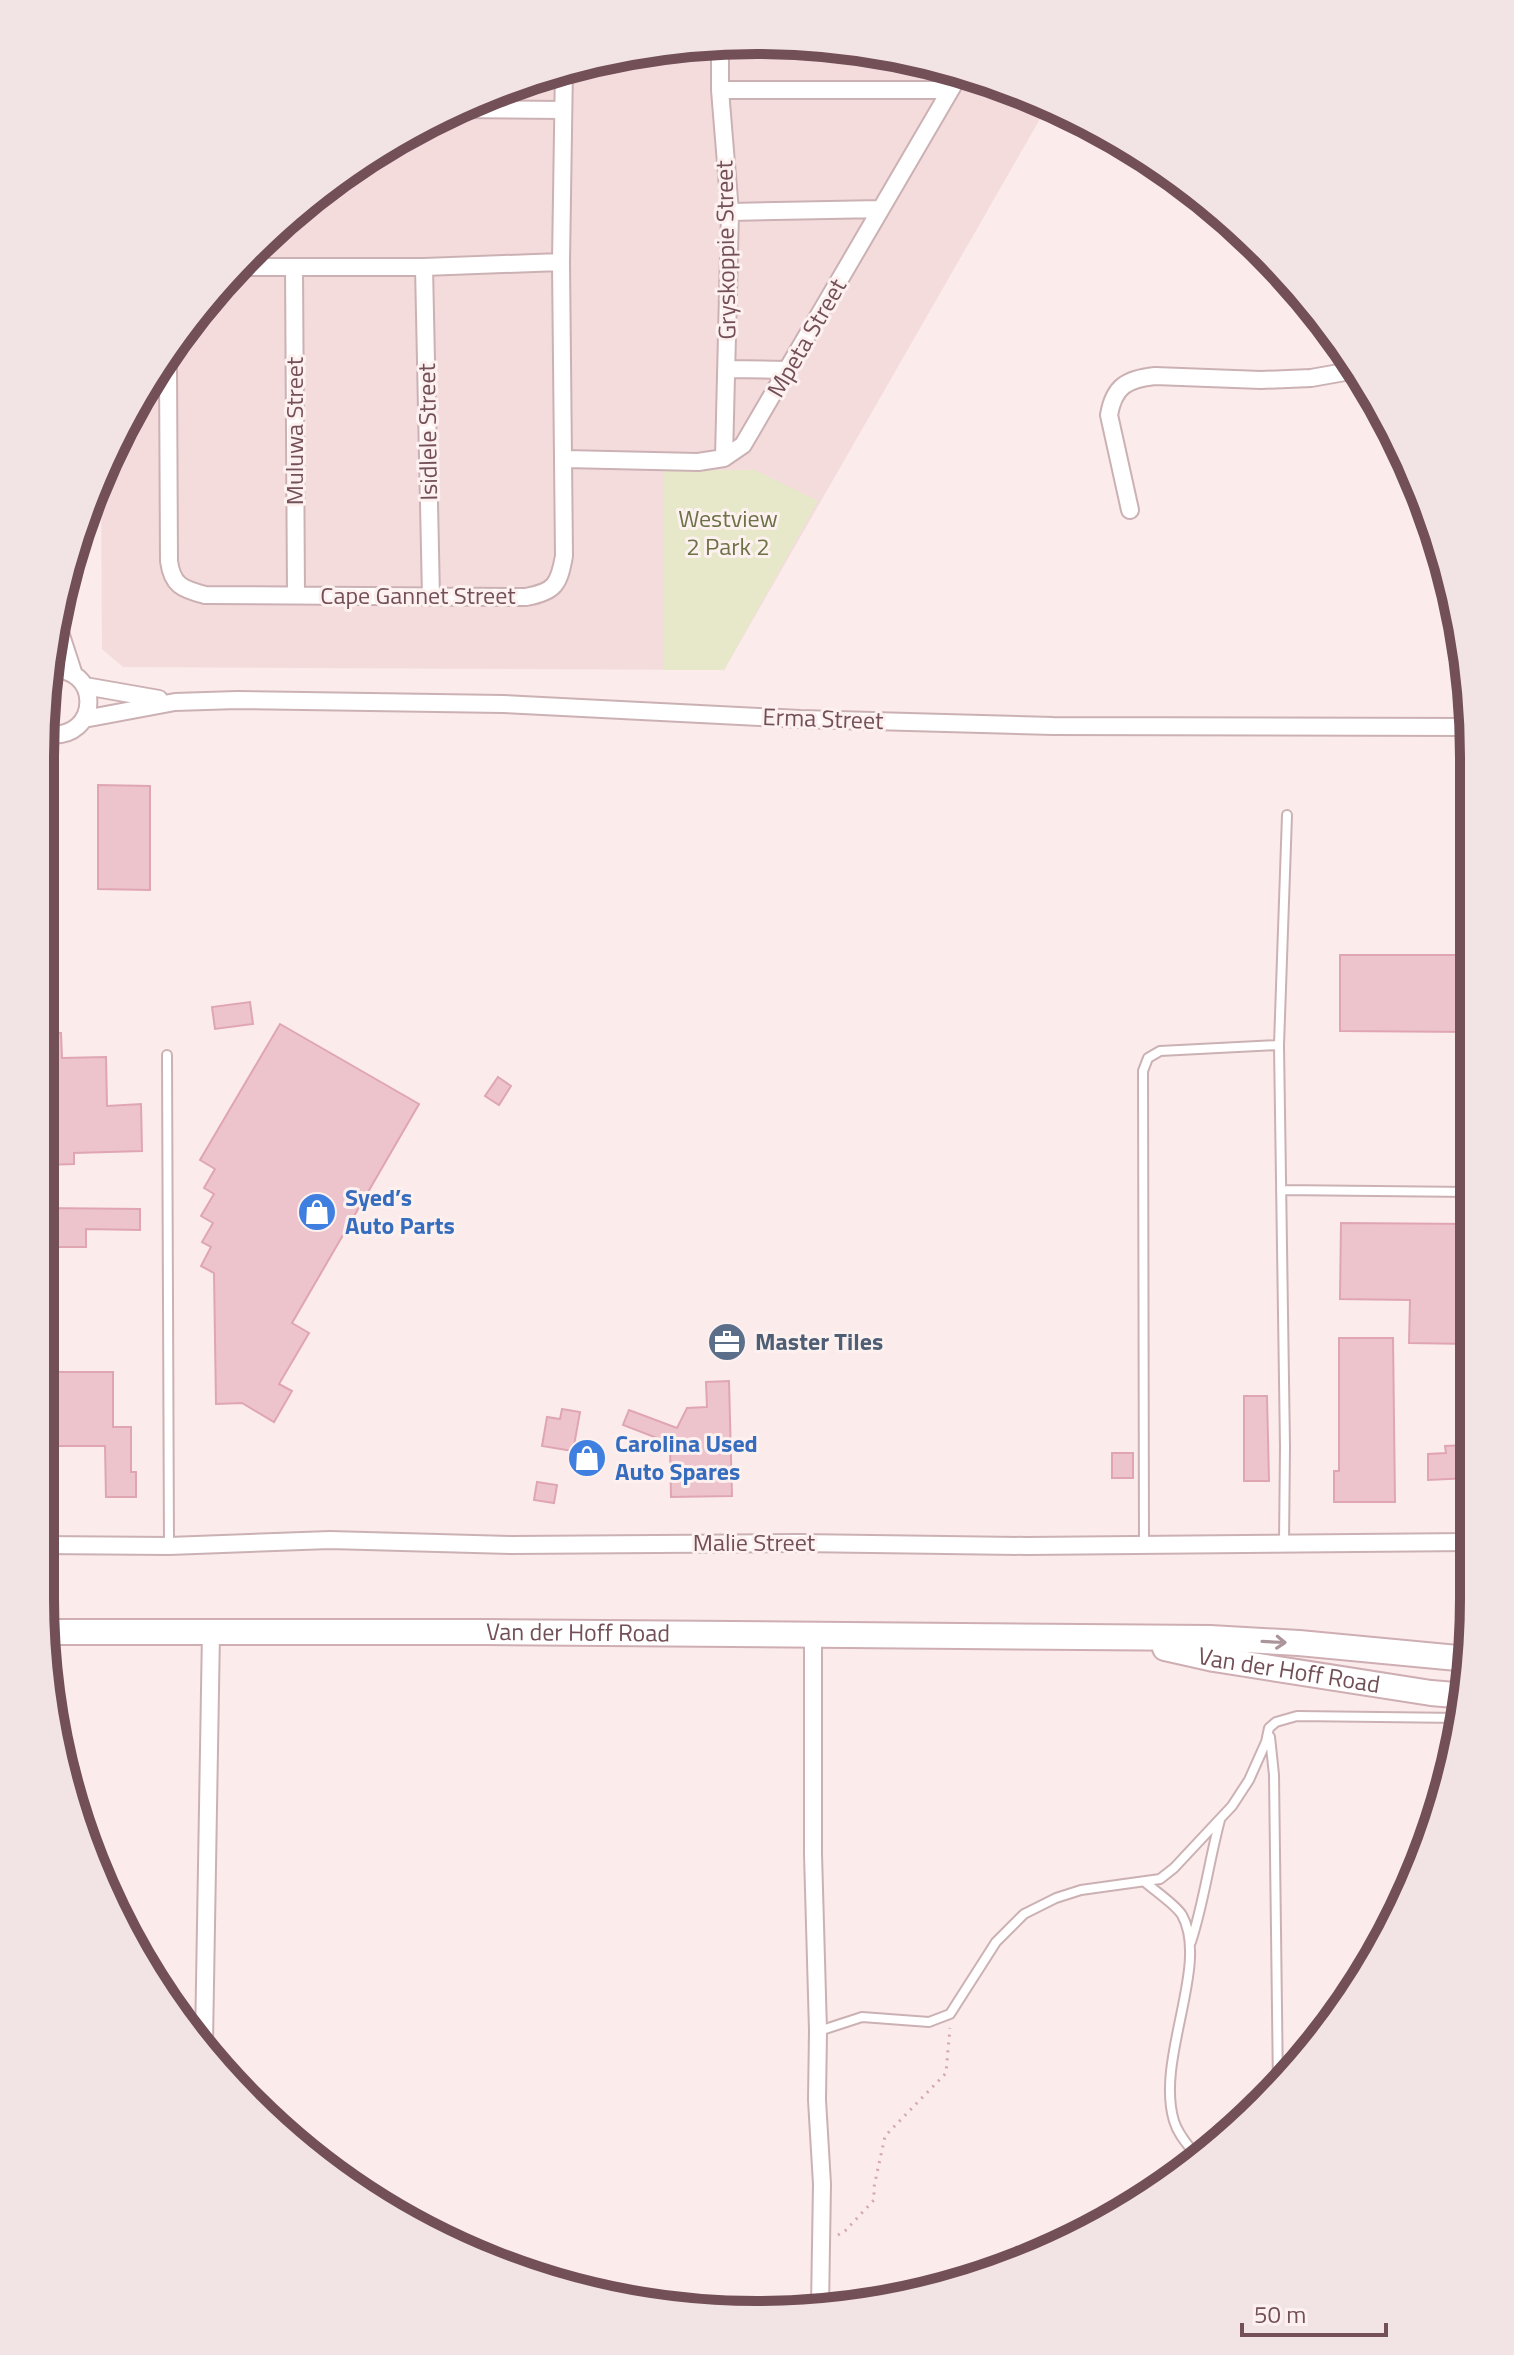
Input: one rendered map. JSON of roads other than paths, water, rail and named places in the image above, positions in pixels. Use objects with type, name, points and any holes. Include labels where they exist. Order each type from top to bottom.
[{"type":"main road","name":"Van der Hoff Road","points":[[55,1632],[1112,1636],[1299,1643],[1457,1658]]},
{"type":"main road","name":"Van der Hoff Road","points":[[1112,1636],[1214,1659],[1453,1695]]},
{"type":"street","name":"Gryskoppie Street","points":[[720,56],[730,212],[724,458]]},
{"type":"street","name":"Cape Gannet Street","points":[[168,373],[167,539],[170,574],[176,583],[188,591],[205,595],[526,597],[550,591],[557,583],[564,556],[561,262],[564,81]]},
{"type":"street","name":"Mpeta Street","points":[[724,458],[743,445],[955,83]]},
{"type":"street","points":[[720,90],[950,90]]},
{"type":"street","points":[[485,109],[563,110]]},
{"type":"street","points":[[730,212],[881,209]]},
{"type":"street","points":[[253,267],[424,267],[561,262]]},
{"type":"street","name":"Muluwa Street","points":[[294,267],[296,595]]},
{"type":"street","name":"Isidlele Street","points":[[424,267],[431,597]]},
{"type":"street","points":[[727,369],[788,370]]},
{"type":"street","points":[[1130,510],[1109,415],[1112,401],[1126,382],[1155,376],[1261,380],[1311,378],[1346,372]]},
{"type":"street","points":[[565,459],[698,462],[724,458]]},
{"type":"street","points":[[64,641],[89,697],[84,719]]},
{"type":"street","name":"Erma Street","points":[[60,670],[80,681],[175,702]]},
{"type":"street","name":"Erma Street","points":[[55,735],[68,733],[84,719],[175,702],[237,700],[503,704],[800,719],[1053,726],[1459,727]]},
{"type":"street","name":"Malie Street","points":[[54,1545],[169,1546],[330,1540],[512,1545],[784,1543],[1026,1546],[1460,1542]]},
{"type":"street","points":[[204,2032],[211,1632]]},
{"type":"street","points":[[813,1635],[817,2100],[822,2184],[820,2298]]},
{"type":"lane","points":[[1284,1544],[1279,1045],[1287,815]]},
{"type":"lane","points":[[1144,1545],[1143,1071],[1148,1058],[1160,1051],[1279,1045]]},
{"type":"lane","points":[[167,1055],[169,1546]]},
{"type":"lane","points":[[1281,1190],[1460,1192]]},
{"type":"lane","points":[[818,2031],[862,2017],[929,2022],[950,2014],[996,1942],[1024,1914],[1081,1890],[1160,1879],[1220,1819],[1249,1780],[1269,1728],[1276,1722],[1297,1716],[1449,1718]]},
{"type":"lane","points":[[1269,1728],[1274,1791],[1278,2070]]},
{"type":"lane","points":[[1192,2150],[1174,2120],[1171,2066],[1191,1942],[1201,1911],[1220,1819]]},
{"type":"lane","points":[[1145,1882],[1178,1910],[1191,1942]]},
{"type":"place","name":"Syed’s Auto Parts","points":[[317,1212]]},
{"type":"place","name":"Master Tiles","points":[[727,1342]]},
{"type":"place","name":"Carolina Used Auto Spares","points":[[587,1458]]},
{"type":"park label","name":"Westview 2 Park 2","points":[[728,533]]}]
